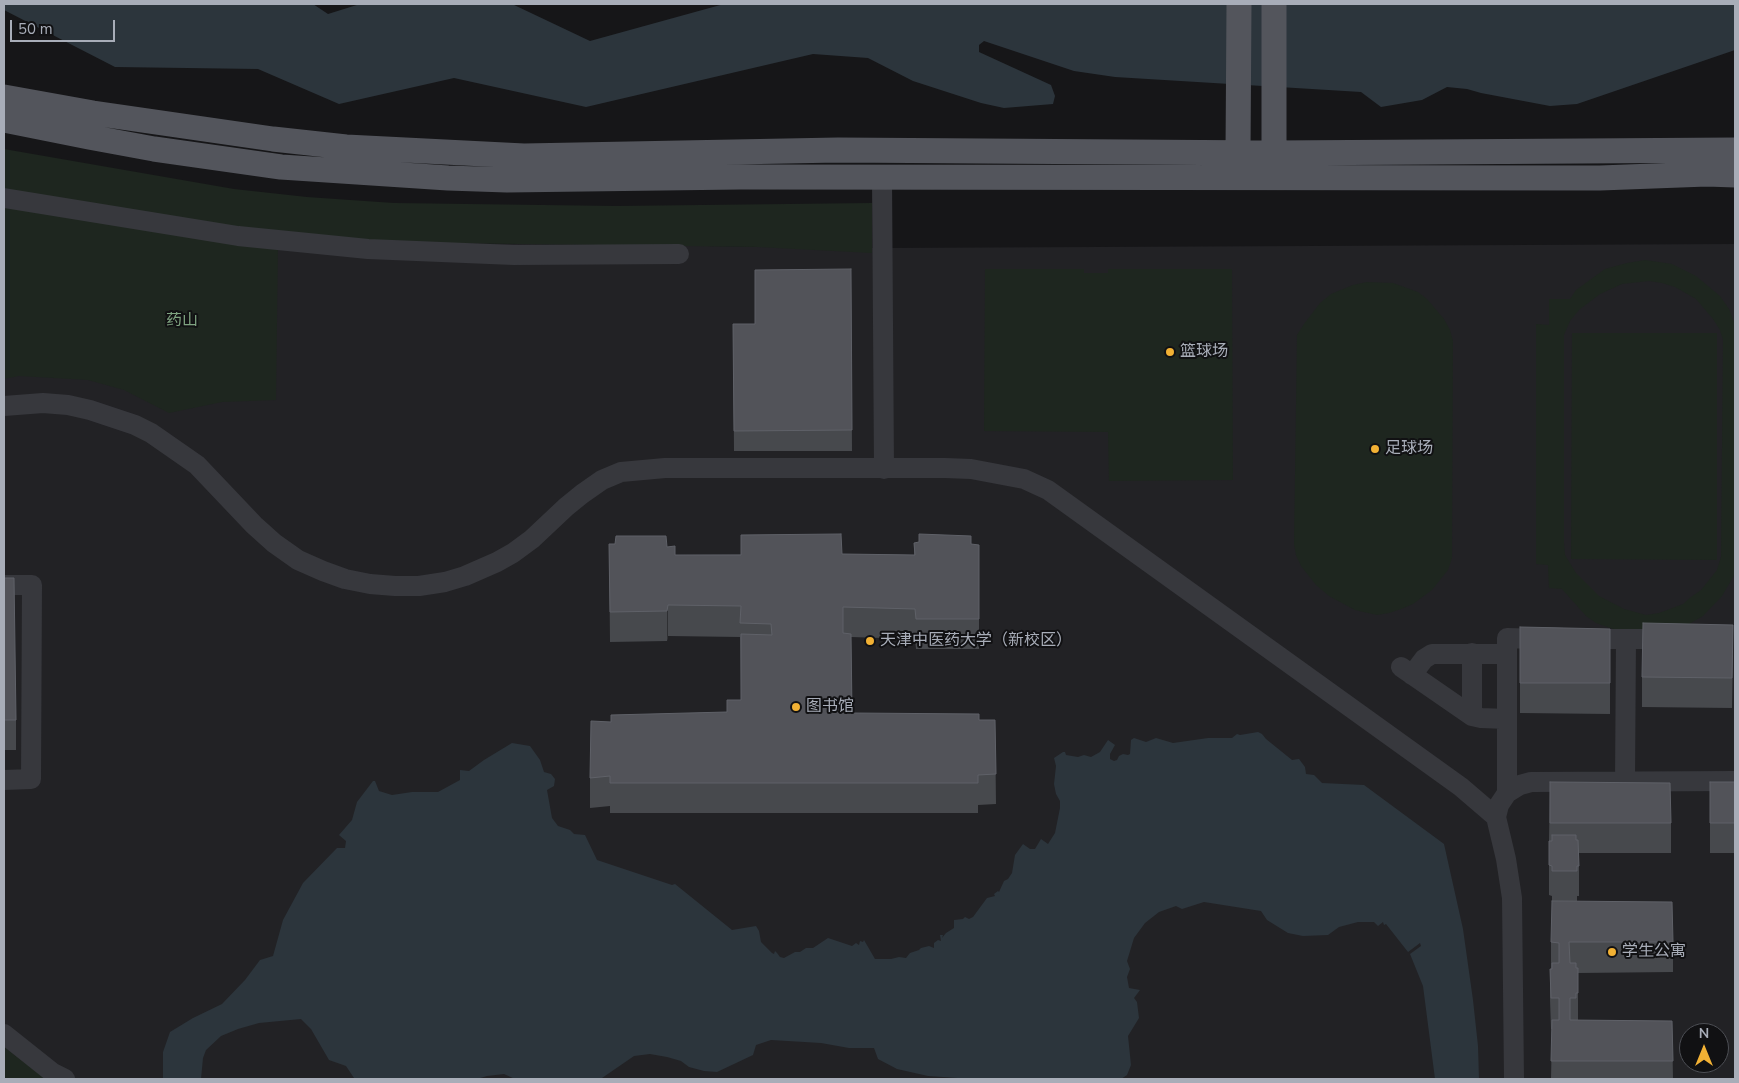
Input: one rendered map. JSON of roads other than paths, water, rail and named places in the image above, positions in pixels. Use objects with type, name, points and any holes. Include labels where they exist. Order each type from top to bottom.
[{"type":"main road","points":[[1238,152],[1240,4]]},
{"type":"main road","points":[[1274,4],[1274,153]]},
{"type":"main road","points":[[4,97],[122,117],[273,139],[346,147],[524,156],[740,177]]},
{"type":"main road","points":[[4,113],[122,117]]},
{"type":"main road","points":[[4,120],[154,149],[280,167],[439,178],[508,180],[740,177],[1600,178],[1707,174],[1735,171]]},
{"type":"main road","points":[[524,156],[828,150],[1274,153],[1735,150]]},
{"type":"main road","points":[[1707,174],[1735,175]]},
{"type":"lane","points":[[882,177],[884,469]]},
{"type":"lane","points":[[4,198],[238,236],[368,249],[514,255],[680,254]]},
{"type":"lane","points":[[4,406],[43,402],[68,405],[111,416],[143,429],[197,465],[254,525],[274,543],[298,560],[345,579],[395,586],[419,586],[445,582],[465,576],[496,562],[513,553],[532,539],[582,494],[602,480],[621,472],[665,468],[971,469],[1024,480],[1048,490],[1461,787],[1496,817]]},
{"type":"lane","points":[[4,585],[32,585],[31,780],[4,780]]},
{"type":"lane","points":[[1507,793],[1507,638],[1686,639]]},
{"type":"lane","points":[[1625,781],[1626,639]]},
{"type":"lane","points":[[1472,653],[1472,716]]},
{"type":"lane","points":[[1507,654],[1432,654],[1407,671],[1472,716],[1508,719]]},
{"type":"lane","points":[[1514,1079],[1512,898],[1506,859],[1496,817],[1498,805],[1507,793],[1520,785],[1531,782],[1735,781]]},
{"type":"lane","points":[[4,1034],[53,1073],[65,1079]]},
{"type":"place","name":"篮球场","points":[[1170,352]]},
{"type":"place","name":"足球场","points":[[1375,449]]},
{"type":"place","name":"天津中医药大学（新校区）","points":[[870,641]]},
{"type":"place","name":"图书馆","points":[[796,707]]},
{"type":"place","name":"学生公寓","points":[[1612,952]]},
{"type":"park label","name":"药山","points":[[182,321]]}]
